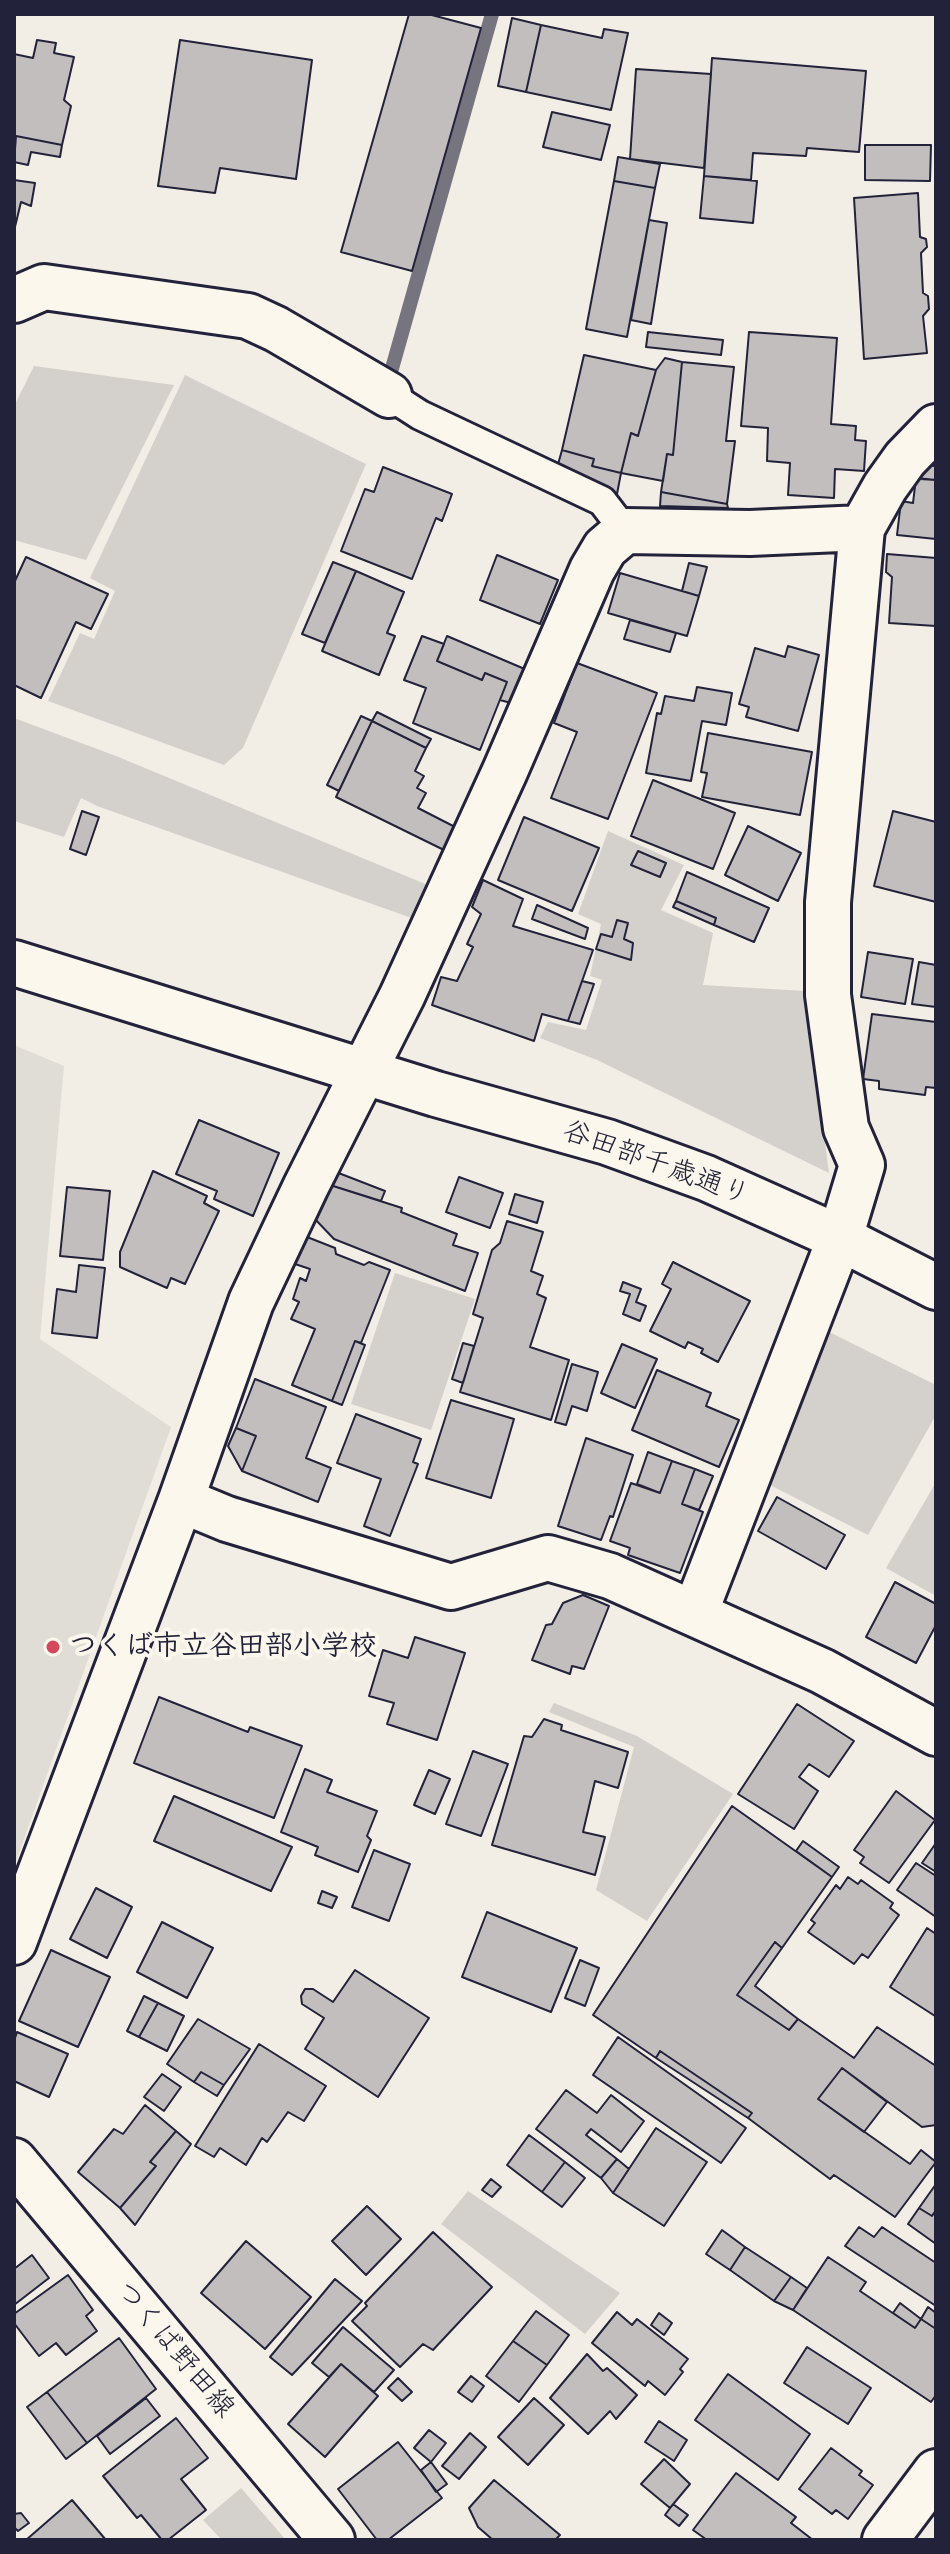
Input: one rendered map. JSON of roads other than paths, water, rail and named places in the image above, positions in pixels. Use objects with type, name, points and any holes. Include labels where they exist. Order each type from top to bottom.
[{"type":"street","points":[[14,300],[44,287],[248,316],[389,395]]},
{"type":"street","points":[[695,1613],[840,1238],[862,1165],[846,1128],[828,995],[828,902],[862,528],[905,459],[936,427]]},
{"type":"street","points":[[16,1931],[181,1500],[251,1302],[402,996],[499,785],[592,570],[605,548],[625,531],[750,533],[862,528]]},
{"type":"street","name":"谷田部千歳通り","points":[[14,963],[245,1037],[607,1142],[706,1178],[840,1238],[936,1287]]},
{"type":"street","points":[[181,1500],[227,1519],[451,1587],[548,1558],[610,1576],[822,1671],[936,1733]]},
{"type":"street","name":"つくば野田線","points":[[14,2161],[332,2540]]},
{"type":"street","points":[[885,2540],[936,2472]]},
{"type":"lane","points":[[389,395],[420,415],[602,501],[625,531]]},
{"type":"waterway","points":[[391,372],[492,14]]},
{"type":"place","name":"つくば市立谷田部小学校","points":[[53,1647]]}]
